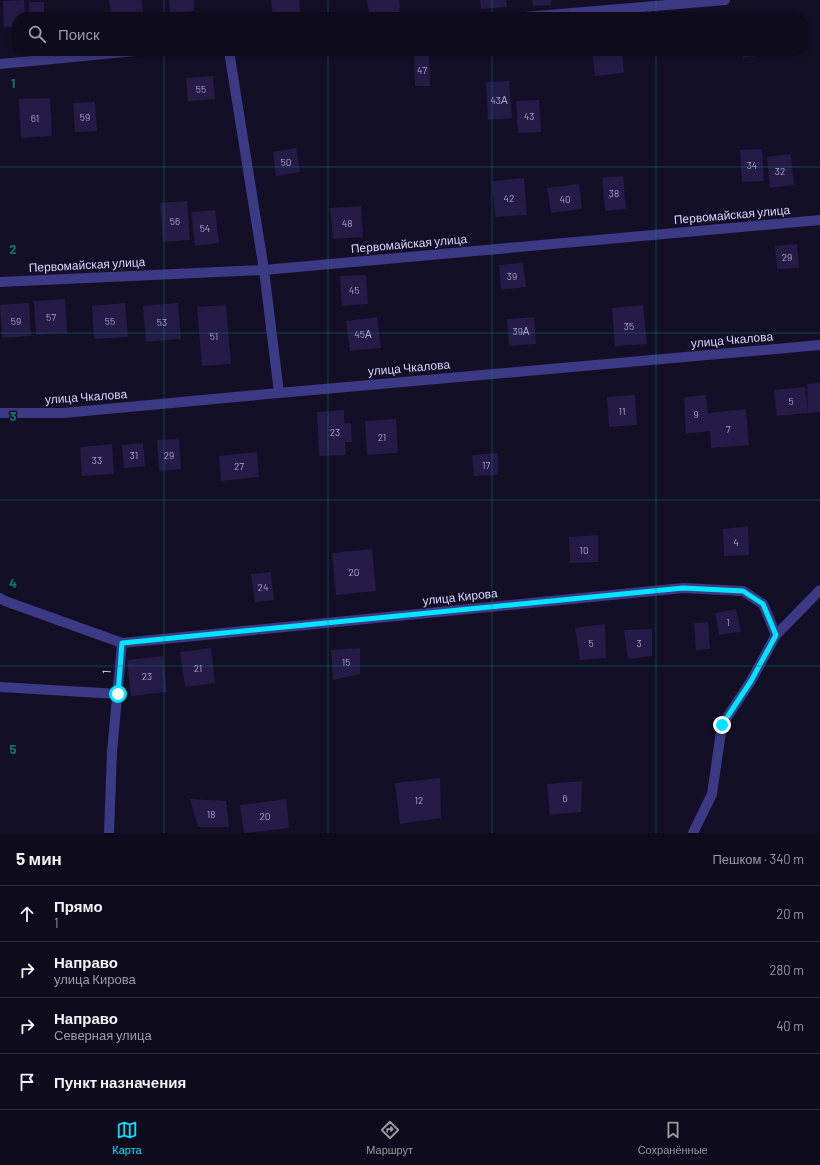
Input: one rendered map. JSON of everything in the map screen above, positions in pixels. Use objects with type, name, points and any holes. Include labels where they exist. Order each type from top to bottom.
[{"type":"street","points":[[584,12],[725,0]]},
{"type":"street","points":[[0,64],[84,56]]},
{"type":"street","points":[[230,56],[264,270],[279,393]]},
{"type":"street","name":"Первомайская улица","points":[[0,282],[264,270],[820,220]]},
{"type":"street","name":"улица Чкалова","points":[[0,413],[63,413],[820,346]]},
{"type":"street","name":"улица Кирова","points":[[122,643],[683,588],[743,591],[763,604],[776,635]]},
{"type":"street","points":[[693,833],[712,794],[722,725],[751,681],[776,635],[820,590]]},
{"type":"street","points":[[0,598],[122,643]]},
{"type":"street","name":"1","points":[[109,833],[112,752],[122,643]]},
{"type":"street","points":[[0,687],[118,694]]},
{"type":"building","points":[[24,0],[25,12],[12,12],[12,27],[4,27],[3,1]]},
{"type":"building","points":[[109,0],[142,0],[143,12],[110,12]]},
{"type":"building","points":[[169,0],[194,0],[194,11],[170,12]]},
{"type":"building","points":[[271,0],[299,0],[300,12],[272,12]]},
{"type":"building","points":[[367,0],[399,0],[400,12],[369,12]]},
{"type":"building","points":[[480,0],[506,0],[507,7],[481,9]]},
{"type":"building","points":[[532,0],[551,0],[551,5],[533,6]]},
{"type":"building","points":[[29,2],[44,2],[44,12],[29,12]]},
{"type":"building","points":[[414,56],[429,56],[430,86],[415,86]]},
{"type":"building","points":[[593,56],[622,56],[624,73],[595,76]]},
{"type":"building","points":[[743,56],[758,56],[743,58]]},
{"type":"building","points":[[213,76],[215,99],[188,101],[186,78]]},
{"type":"building","points":[[509,81],[512,118],[488,120],[486,82]]},
{"type":"building","points":[[50,98],[52,136],[21,138],[19,99]]},
{"type":"building","points":[[539,100],[541,132],[518,133],[516,101]]},
{"type":"building","points":[[95,102],[97,131],[75,132],[73,103]]},
{"type":"building","points":[[296,148],[300,172],[276,176],[273,152]]},
{"type":"building","points":[[762,149],[764,181],[742,182],[740,150]]},
{"type":"building","points":[[791,154],[794,185],[770,188],[767,157]]},
{"type":"building","points":[[623,176],[626,209],[605,211],[602,178]]},
{"type":"building","points":[[524,178],[527,215],[495,217],[492,181]]},
{"type":"building","points":[[579,184],[582,209],[551,213],[547,188]]},
{"type":"building","points":[[187,201],[190,240],[163,242],[160,203]]},
{"type":"building","points":[[361,206],[363,237],[333,239],[330,208]]},
{"type":"building","points":[[215,210],[219,243],[195,246],[191,212]]},
{"type":"building","points":[[797,244],[799,268],[777,269],[775,246]]},
{"type":"building","points":[[523,263],[526,287],[501,290],[499,265]]},
{"type":"building","points":[[366,275],[368,304],[342,306],[340,276]]},
{"type":"building","points":[[65,299],[67,333],[36,335],[34,301]]},
{"type":"building","points":[[29,303],[31,336],[2,338],[0,305]]},
{"type":"building","points":[[125,303],[128,337],[94,339],[92,306]]},
{"type":"building","points":[[178,303],[181,339],[146,342],[143,306]]},
{"type":"building","points":[[226,305],[231,364],[202,366],[197,307]]},
{"type":"building","points":[[643,305],[647,344],[615,346],[612,308]]},
{"type":"building","points":[[377,317],[381,348],[350,351],[346,321]]},
{"type":"building","points":[[534,317],[536,344],[509,346],[507,319]]},
{"type":"building","points":[[820,383],[820,412],[808,413],[807,384]]},
{"type":"building","points":[[805,387],[808,413],[777,416],[774,390]]},
{"type":"building","points":[[635,395],[637,425],[609,427],[607,397]]},
{"type":"building","points":[[706,395],[708,413],[746,409],[749,445],[711,448],[710,431],[686,434],[684,397]]},
{"type":"building","points":[[344,410],[344,423],[351,423],[352,442],[345,442],[346,455],[319,456],[317,412]]},
{"type":"building","points":[[396,419],[398,453],[367,455],[365,421]]},
{"type":"building","points":[[179,439],[181,469],[159,471],[157,440]]},
{"type":"building","points":[[143,443],[145,466],[124,468],[122,445]]},
{"type":"building","points":[[112,444],[114,474],[82,476],[80,447]]},
{"type":"building","points":[[257,452],[259,477],[221,481],[219,456]]},
{"type":"building","points":[[498,453],[498,475],[474,476],[472,455]]},
{"type":"building","points":[[748,526],[749,555],[724,556],[723,529]]},
{"type":"building","points":[[598,535],[598,562],[570,563],[569,537]]},
{"type":"building","points":[[372,549],[376,591],[336,595],[332,553]]},
{"type":"building","points":[[271,572],[274,600],[255,602],[251,574]]},
{"type":"building","points":[[736,609],[741,632],[719,635],[715,613]]},
{"type":"building","points":[[708,622],[710,649],[696,650],[694,623]]},
{"type":"building","points":[[605,624],[606,658],[580,660],[575,628]]},
{"type":"building","points":[[652,629],[652,656],[628,659],[624,630]]},
{"type":"building","points":[[211,648],[215,683],[185,687],[180,652]]},
{"type":"building","points":[[360,648],[360,674],[333,680],[331,650]]},
{"type":"building","points":[[163,656],[167,692],[131,696],[127,660]]},
{"type":"building","points":[[440,778],[441,818],[400,824],[395,783]]},
{"type":"building","points":[[582,781],[581,812],[550,815],[547,784]]},
{"type":"building","points":[[190,799],[226,801],[229,827],[198,827]]},
{"type":"building","points":[[286,799],[289,828],[244,833],[240,805]]},
{"type":"route","points":[[118,694],[122,643],[683,588],[743,591],[763,604],[776,635],[751,681],[722,725]]}]
